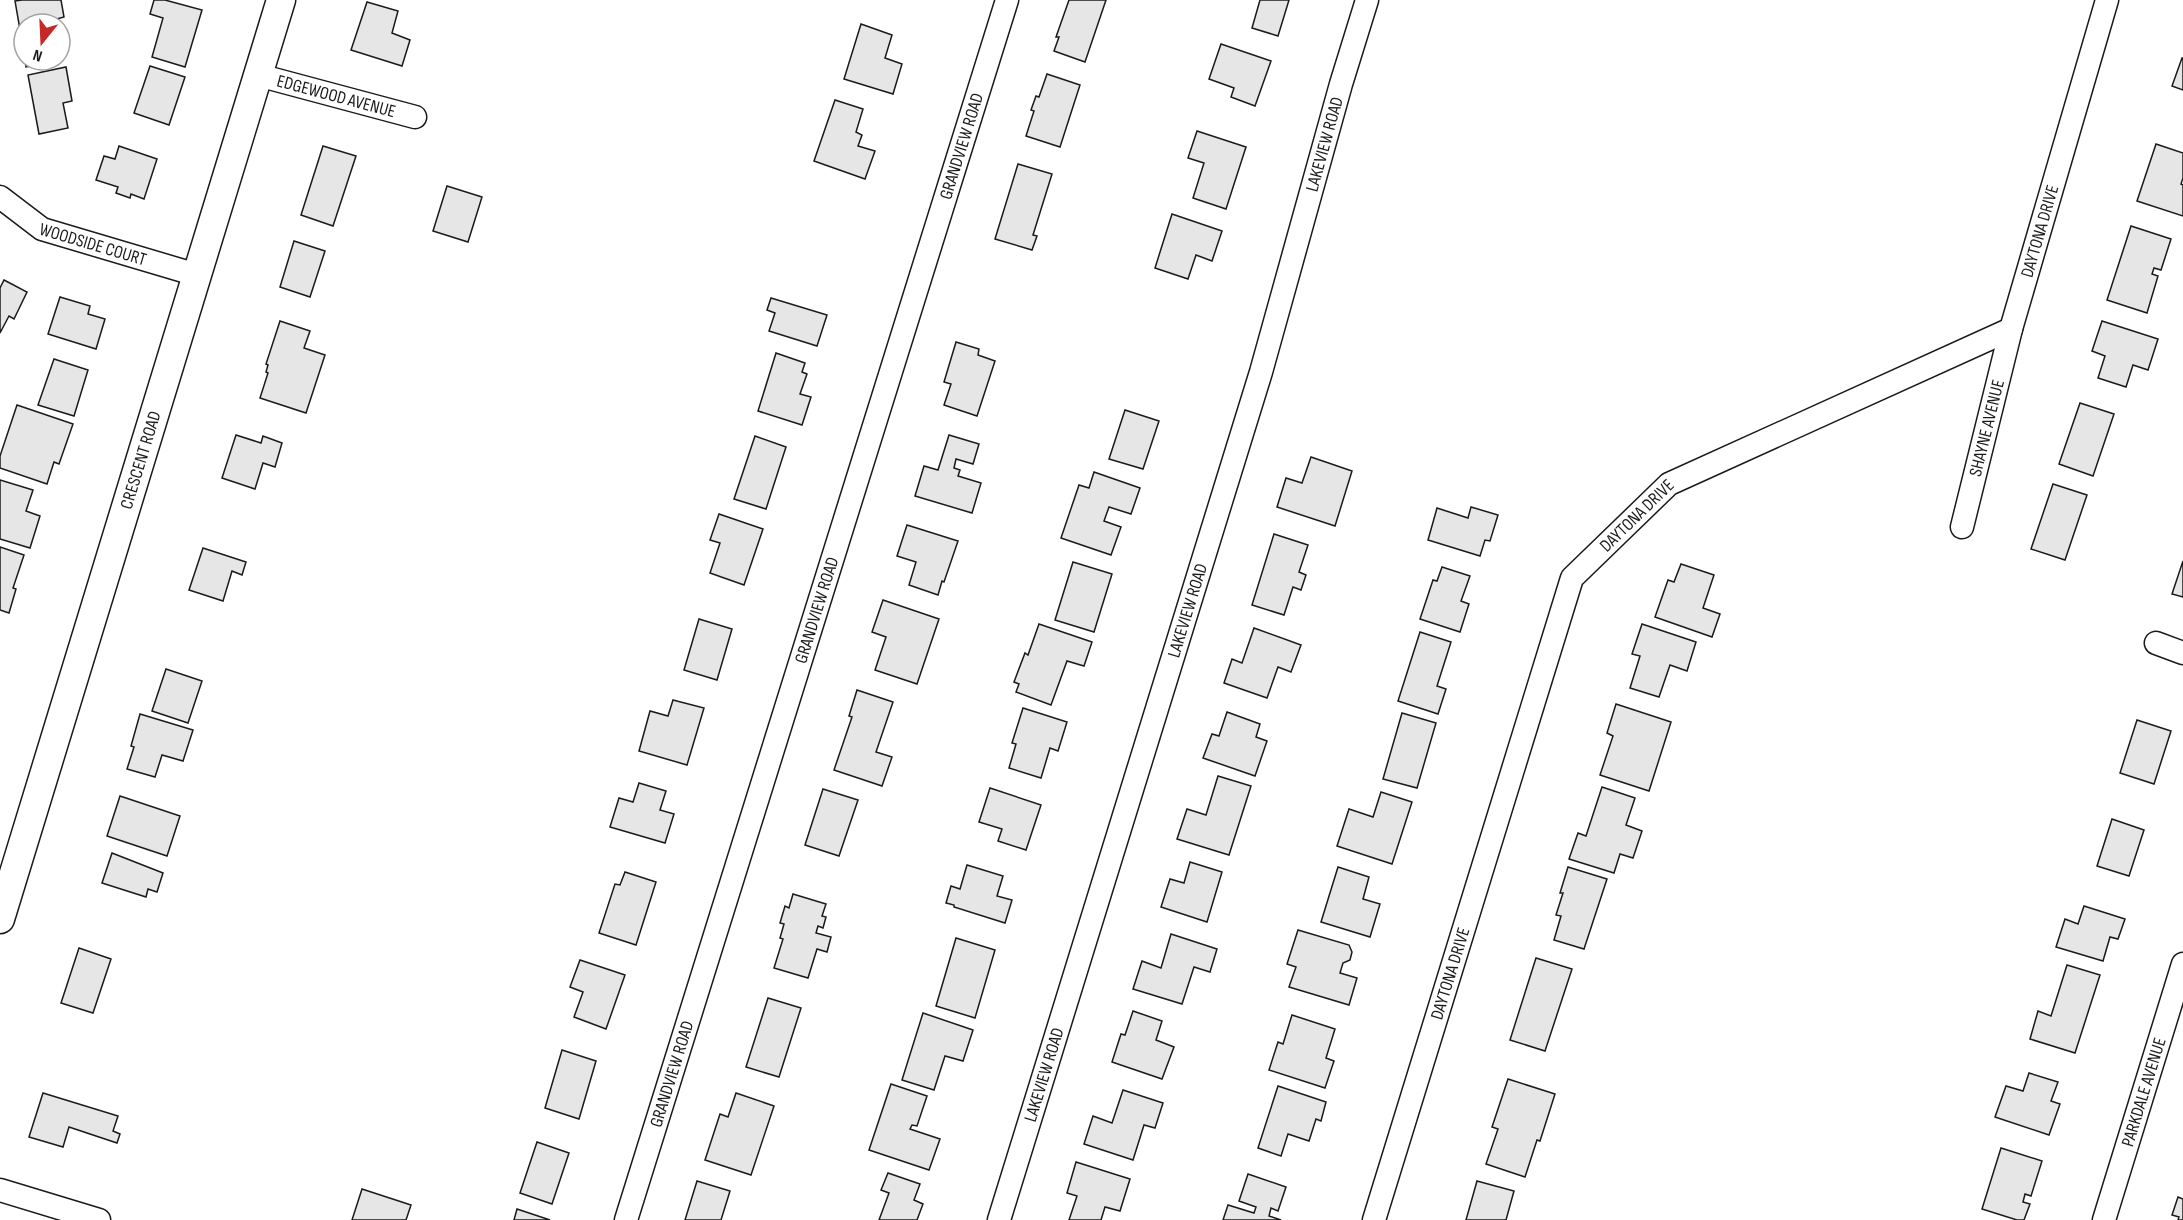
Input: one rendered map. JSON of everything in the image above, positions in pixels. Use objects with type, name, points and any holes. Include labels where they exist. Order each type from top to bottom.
[{"type":"street","name":"CRESCENT ROAD","points":[[0,919],[281,0]]},
{"type":"street","name":"GRANDVIEW ROAD","points":[[626,1220],[1007,0]]},
{"type":"street","name":"LAKEVIEW ROAD","points":[[999,1220],[1258,384],[1337,95],[1367,0]]},
{"type":"street","name":"DAYTONA DRIVE","points":[[1374,1220],[1572,578],[1669,484],[2011,329],[2107,0]]},
{"type":"street","name":"EDGEWOOD AVENUE","points":[[258,75],[415,117]]},
{"type":"street","name":"WOODSIDE COURT","points":[[0,197],[42,229],[197,275]]},
{"type":"street","name":"SHAYNE AVENUE","points":[[1962,527],[2011,329]]},
{"type":"street","points":[[2156,643],[2183,653]]},
{"type":"street","name":"PARKDALE AVENUE","points":[[2104,1220],[2183,964]]},
{"type":"street","points":[[0,1190],[99,1220]]},
{"type":"building","points":[[61,0],[63,12],[17,12],[15,1]]},
{"type":"building","points":[[154,0],[165,0],[202,10],[185,67],[152,57],[163,18],[150,14]]},
{"type":"building","points":[[1069,0],[1106,0],[1085,62],[1054,51],[1059,37],[1056,37]]},
{"type":"building","points":[[1260,0],[1289,0],[1278,36],[1252,28]]},
{"type":"building","points":[[367,2],[398,11],[392,33],[410,40],[402,66],[351,50]]},
{"type":"building","points":[[861,24],[892,35],[885,58],[902,64],[893,94],[844,79]]},
{"type":"building","points":[[1221,44],[1271,61],[1255,106],[1231,97],[1234,88],[1209,79]]},
{"type":"building","points":[[2183,58],[2183,90],[2172,86]]},
{"type":"building","points":[[150,66],[185,77],[169,125],[134,113]]},
{"type":"building","points":[[42,72],[67,72],[72,101],[63,103],[68,128],[39,134],[28,75]]},
{"type":"building","points":[[1047,74],[1080,85],[1060,147],[1026,136],[1034,111],[1031,110],[1036,96],[1039,97]]},
{"type":"building","points":[[835,100],[863,109],[856,132],[862,135],[858,146],[875,151],[865,179],[814,161]]},
{"type":"building","points":[[1197,131],[1246,147],[1226,209],[1193,198],[1204,163],[1188,158]]},
{"type":"building","points":[[2156,144],[2183,153],[2181,184],[2183,185],[2183,216],[2137,201]]},
{"type":"building","points":[[119,146],[157,159],[144,199],[131,194],[130,198],[116,193],[118,187],[96,180],[104,156],[115,159]]},
{"type":"building","points":[[323,146],[356,156],[333,226],[301,215]]},
{"type":"building","points":[[1018,164],[1052,174],[1033,235],[1037,236],[1032,250],[995,239]]},
{"type":"building","points":[[447,186],[482,197],[468,242],[433,231]]},
{"type":"building","points":[[1172,214],[1222,231],[1212,261],[1196,255],[1188,279],[1155,268]]},
{"type":"building","points":[[2131,226],[2171,239],[2161,270],[2154,268],[2152,274],[2158,276],[2147,313],[2107,300]]},
{"type":"building","points":[[294,241],[325,251],[310,297],[280,287]]},
{"type":"building","points":[[4,280],[27,292],[14,319],[9,316],[0,333],[0,288]]},
{"type":"building","points":[[60,297],[90,306],[88,314],[105,319],[96,349],[48,334]]},
{"type":"building","points":[[771,298],[827,315],[817,346],[769,331],[775,313],[767,310]]},
{"type":"building","points":[[280,321],[310,331],[304,348],[325,355],[306,413],[260,398],[268,373],[266,364]]},
{"type":"building","points":[[2102,321],[2158,339],[2148,370],[2133,365],[2126,387],[2098,378],[2105,356],[2092,351]]},
{"type":"building","points":[[956,342],[979,349],[978,355],[995,361],[977,416],[944,405],[951,384],[944,382]]},
{"type":"building","points":[[776,353],[805,363],[802,372],[807,374],[800,394],[811,397],[802,425],[758,411]]},
{"type":"building","points":[[54,359],[88,370],[74,416],[38,405]]},
{"type":"building","points":[[2080,403],[2114,414],[2093,476],[2059,464]]},
{"type":"building","points":[[17,405],[73,424],[59,464],[54,462],[47,484],[0,468],[0,456]]},
{"type":"building","points":[[1125,410],[1159,421],[1143,469],[1109,459]]},
{"type":"building","points":[[236,435],[261,443],[263,436],[282,443],[275,467],[263,463],[255,489],[222,478]]},
{"type":"building","points":[[949,435],[979,444],[973,464],[956,459],[954,468],[960,470],[958,476],[981,483],[972,513],[915,496],[924,466],[938,470]]},
{"type":"building","points":[[755,436],[786,447],[766,509],[734,499]]},
{"type":"building","points":[[1311,457],[1352,471],[1335,526],[1277,507],[1286,478],[1302,483]]},
{"type":"building","points":[[1094,472],[1140,488],[1131,514],[1109,507],[1104,521],[1121,527],[1111,555],[1061,538],[1079,485],[1089,488]]},
{"type":"building","points":[[0,480],[33,490],[26,511],[40,516],[30,548],[0,539]]},
{"type":"building","points":[[2053,484],[2087,495],[2065,560],[2031,549]]},
{"type":"building","points":[[1471,507],[1498,515],[1490,541],[1485,540],[1480,556],[1428,540],[1437,508],[1468,518]]},
{"type":"building","points":[[719,514],[763,529],[744,585],[710,573],[720,543],[710,540]]},
{"type":"building","points":[[907,525],[958,541],[938,595],[909,585],[916,562],[897,556]]},
{"type":"building","points":[[1274,534],[1308,545],[1299,572],[1306,575],[1301,590],[1293,587],[1284,615],[1252,605]]},
{"type":"building","points":[[0,547],[24,555],[13,588],[16,589],[9,613],[0,610]]},
{"type":"building","points":[[203,548],[246,562],[242,575],[232,571],[223,601],[189,590]]},
{"type":"building","points":[[2183,561],[2183,597],[2172,594]]},
{"type":"building","points":[[1073,562],[1112,574],[1094,632],[1055,620]]},
{"type":"building","points":[[1681,564],[1714,575],[1703,608],[1720,614],[1712,637],[1655,617],[1668,580],[1674,582]]},
{"type":"building","points":[[1442,567],[1470,576],[1461,601],[1469,604],[1460,632],[1420,619],[1433,580],[1437,581]]},
{"type":"building","points":[[883,600],[939,619],[917,684],[875,670],[886,637],[872,632]]},
{"type":"building","points":[[699,619],[732,629],[717,680],[684,670]]},
{"type":"building","points":[[1039,624],[1092,642],[1084,666],[1067,661],[1051,705],[1016,692],[1019,684],[1014,682],[1025,653],[1028,655]]},
{"type":"building","points":[[1642,624],[1696,642],[1687,671],[1670,665],[1659,697],[1630,688],[1640,656],[1632,654]]},
{"type":"building","points":[[1254,628],[1301,645],[1291,672],[1278,667],[1267,698],[1224,683],[1232,659],[1242,663]]},
{"type":"building","points":[[1420,632],[1451,642],[1437,686],[1446,689],[1438,714],[1398,701]]},
{"type":"building","points":[[166,669],[202,681],[188,723],[152,711]]},
{"type":"building","points":[[857,690],[893,702],[876,752],[892,757],[882,786],[834,770],[852,717],[849,716]]},
{"type":"building","points":[[673,700],[704,708],[687,765],[639,751],[650,711],[668,716]]},
{"type":"building","points":[[1616,704],[1671,722],[1649,791],[1600,775],[1613,736],[1607,733]]},
{"type":"building","points":[[1023,708],[1067,722],[1058,751],[1050,748],[1041,778],[1009,768],[1016,744],[1012,743]]},
{"type":"building","points":[[1227,712],[1260,724],[1256,737],[1267,741],[1255,776],[1203,758],[1212,734],[1219,736]]},
{"type":"building","points":[[1402,713],[1436,723],[1417,788],[1383,779]]},
{"type":"building","points":[[140,714],[193,730],[183,761],[162,755],[155,777],[127,769]]},
{"type":"building","points":[[2137,720],[2171,731],[2154,784],[2120,773]]},
{"type":"building","points":[[1218,776],[1251,786],[1229,855],[1177,839],[1187,809],[1206,815]]},
{"type":"building","points":[[639,783],[666,791],[660,810],[674,814],[665,843],[610,827],[619,798],[633,802]]},
{"type":"building","points":[[1602,787],[1635,798],[1626,825],[1642,831],[1633,858],[1620,854],[1614,873],[1569,859],[1578,833],[1586,836]]},
{"type":"building","points":[[990,788],[1041,805],[1026,850],[998,841],[1002,829],[979,822]]},
{"type":"building","points":[[823,789],[858,800],[839,856],[805,845]]},
{"type":"building","points":[[1381,792],[1412,802],[1392,864],[1337,846],[1349,809],[1373,817]]},
{"type":"building","points":[[120,796],[180,816],[167,856],[107,836]]},
{"type":"building","points":[[2112,819],[2144,830],[2129,876],[2097,866]]},
{"type":"building","points":[[112,853],[163,873],[157,892],[148,889],[146,897],[102,883]]},
{"type":"building","points":[[1190,862],[1222,872],[1207,922],[1161,907],[1170,879],[1184,883]]},
{"type":"building","points":[[967,865],[1003,876],[997,896],[1012,900],[1005,923],[946,903],[951,886],[960,889]]},
{"type":"building","points":[[1338,867],[1369,877],[1363,899],[1380,904],[1370,937],[1321,922]]},
{"type":"building","points":[[1568,867],[1607,879],[1584,949],[1554,940],[1561,916],[1556,915],[1563,893],[1560,893]]},
{"type":"building","points":[[625,872],[656,882],[636,945],[599,933],[615,884],[620,885]]},
{"type":"building","points":[[793,894],[826,904],[822,916],[826,917],[823,928],[818,926],[816,933],[831,937],[827,952],[817,949],[808,978],[774,968],[783,939],[780,938],[784,924],[780,923],[785,906],[789,908]]},
{"type":"building","points":[[2084,906],[2125,919],[2118,939],[2110,937],[2103,961],[2056,947],[2065,919],[2078,924]]},
{"type":"building","points":[[1298,930],[1349,945],[1352,952],[1350,960],[1343,963],[1340,973],[1357,978],[1349,1005],[1289,987],[1296,967],[1287,964]]},
{"type":"building","points":[[1171,934],[1217,949],[1210,972],[1194,967],[1182,1004],[1133,989],[1142,961],[1161,968]]},
{"type":"building","points":[[956,938],[995,950],[975,1018],[936,1006]]},
{"type":"building","points":[[79,948],[111,959],[93,1013],[61,1003]]},
{"type":"building","points":[[1536,958],[1572,969],[1545,1051],[1510,1040]]},
{"type":"building","points":[[580,960],[625,975],[606,1029],[574,1017],[583,992],[570,987]]},
{"type":"building","points":[[2067,965],[2100,975],[2075,1053],[2030,1039],[2038,1011],[2051,1016]]},
{"type":"building","points":[[768,998],[801,1008],[779,1077],[746,1067]]},
{"type":"building","points":[[1133,1011],[1162,1021],[1156,1040],[1174,1047],[1162,1079],[1112,1062],[1121,1034],[1125,1035]]},
{"type":"building","points":[[923,1013],[973,1030],[963,1061],[945,1056],[934,1090],[902,1080]]},
{"type":"building","points":[[1292,1015],[1335,1029],[1326,1058],[1334,1061],[1325,1088],[1269,1070],[1278,1042],[1283,1044]]},
{"type":"building","points":[[562,1050],[596,1061],[579,1119],[545,1108]]},
{"type":"building","points":[[2029,1073],[2058,1082],[2051,1101],[2060,1104],[2049,1135],[1995,1117],[2006,1086],[2023,1091]]},
{"type":"building","points":[[1508,1079],[1555,1094],[1540,1141],[1537,1140],[1525,1177],[1486,1164],[1498,1129],[1492,1127]]},
{"type":"building","points":[[891,1084],[927,1096],[917,1126],[912,1125],[910,1129],[940,1139],[929,1170],[869,1150]]},
{"type":"building","points":[[1278,1086],[1326,1102],[1321,1121],[1316,1119],[1309,1141],[1288,1134],[1281,1156],[1258,1148]]},
{"type":"building","points":[[1123,1090],[1163,1103],[1155,1128],[1144,1125],[1133,1160],[1084,1144],[1093,1116],[1112,1123]]},
{"type":"building","points":[[43,1093],[118,1116],[113,1131],[120,1134],[117,1143],[69,1127],[63,1147],[29,1137]]},
{"type":"building","points":[[736,1093],[774,1106],[751,1175],[705,1160],[720,1114],[728,1117]]},
{"type":"building","points":[[537,1142],[569,1153],[552,1204],[520,1193]]},
{"type":"building","points":[[2001,1148],[2042,1161],[2031,1196],[2025,1194],[2023,1202],[2030,1204],[2024,1220],[1982,1209]]},
{"type":"building","points":[[1076,1162],[1130,1179],[1120,1211],[1105,1207],[1101,1220],[1069,1220],[1077,1196],[1067,1193]]},
{"type":"building","points":[[888,1173],[920,1184],[914,1200],[923,1204],[917,1220],[879,1220],[889,1193],[881,1190]]},
{"type":"building","points":[[1248,1174],[1286,1187],[1278,1211],[1271,1208],[1269,1216],[1281,1220],[1223,1220],[1228,1205],[1254,1213],[1256,1207],[1239,1201]]},
{"type":"building","points":[[697,1181],[730,1191],[721,1220],[685,1220]]},
{"type":"building","points":[[1477,1181],[1514,1191],[1506,1220],[1466,1220]]},
{"type":"building","points":[[362,1189],[411,1205],[406,1220],[352,1220]]},
{"type":"building","points":[[2178,1197],[2183,1199],[2183,1220],[2178,1220],[2179,1217],[2172,1215]]},
{"type":"building","points":[[517,1209],[550,1220],[514,1220]]}]
